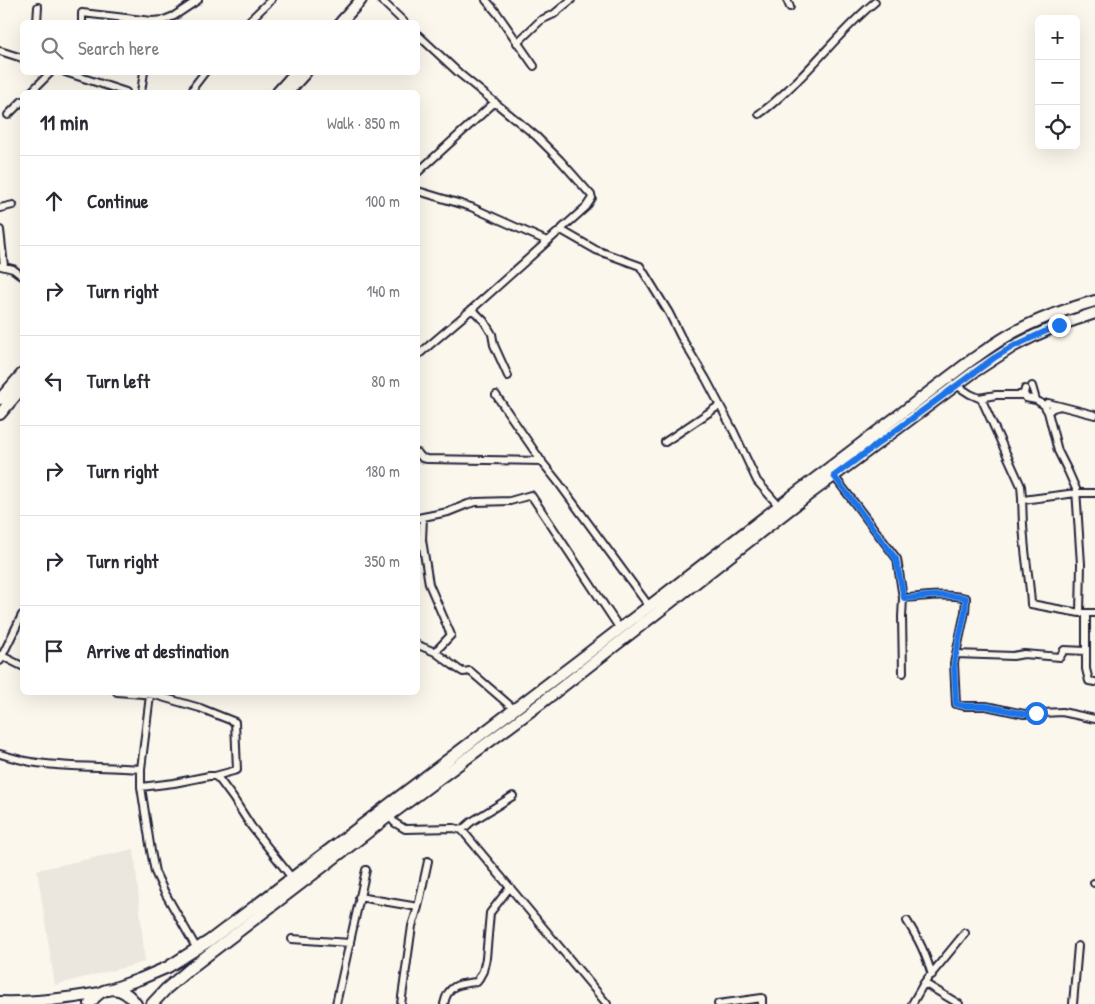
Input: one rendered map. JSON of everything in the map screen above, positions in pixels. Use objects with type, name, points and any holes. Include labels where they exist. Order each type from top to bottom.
[{"type":"main road","points":[[343,20],[361,0]]},
{"type":"main road","points":[[352,20],[370,0]]},
{"type":"main road","points":[[280,90],[293,75]]},
{"type":"main road","points":[[290,90],[303,75]]},
{"type":"main road","points":[[0,1002],[42,1002],[104,991],[168,967],[197,949],[970,361],[1010,334],[1053,315],[1095,301]]},
{"type":"main road","points":[[152,1004],[166,989],[192,967],[389,816],[540,704],[834,476],[956,385],[1014,346],[1059,325],[1095,313]]},
{"type":"main road","points":[[0,414],[5,399],[20,377]]},
{"type":"main road","points":[[5,399],[20,389]]},
{"type":"main road","points":[[90,1004],[94,997],[104,991],[117,990],[131,997],[136,1004]]},
{"type":"street","points":[[164,20],[174,16],[198,0]]},
{"type":"street","points":[[250,20],[271,0]]},
{"type":"street","points":[[380,0],[402,20]]},
{"type":"street","points":[[486,0],[534,66]]},
{"type":"street","points":[[517,43],[541,20],[554,14],[571,0]]},
{"type":"street","points":[[787,0],[790,7]]},
{"type":"street","points":[[759,114],[772,105],[808,70],[860,14],[875,2]]},
{"type":"street","points":[[37,20],[38,7]]},
{"type":"street","points":[[82,20],[82,13],[136,20]]},
{"type":"street","points":[[420,37],[460,74],[536,136],[560,160],[592,198],[560,230],[420,354]]},
{"type":"street","points":[[0,51],[20,57]]},
{"type":"street","points":[[33,90],[48,75]]},
{"type":"street","points":[[141,90],[144,75]]},
{"type":"street","points":[[193,90],[203,75]]},
{"type":"street","points":[[84,76],[113,90]]},
{"type":"street","points":[[420,170],[495,102]]},
{"type":"street","points":[[8,115],[20,103]]},
{"type":"street","points":[[420,192],[471,208],[547,241]]},
{"type":"street","points":[[0,208],[13,206]]},
{"type":"street","points":[[0,230],[2,266],[12,269],[20,275]]},
{"type":"street","points":[[560,230],[596,250],[640,266],[706,379],[757,481],[779,506]]},
{"type":"street","points":[[472,309],[484,321],[492,334],[494,345],[508,376]]},
{"type":"street","points":[[956,385],[970,394],[981,398],[996,395],[1021,395],[1027,389]]},
{"type":"street","points":[[1027,389],[1036,400],[1048,408],[1060,406],[1095,415]]},
{"type":"street","points":[[1027,389],[1026,398],[1036,400]]},
{"type":"street","points":[[496,395],[542,461],[649,606]]},
{"type":"street","points":[[981,398],[1021,486],[1031,604],[1083,613],[1095,613]]},
{"type":"street","points":[[666,442],[720,405]]},
{"type":"street","points":[[1048,408],[1058,452],[1075,485],[1086,669],[1089,681],[1095,682]]},
{"type":"street","points":[[420,456],[427,459],[542,461]]},
{"type":"street","points":[[834,476],[896,559],[904,598],[902,616],[903,673]]},
{"type":"street","points":[[1023,500],[1076,493],[1095,493]]},
{"type":"street","points":[[435,652],[450,635],[429,584],[420,517],[448,512],[476,502],[510,501],[531,496],[620,628]]},
{"type":"street","points":[[904,598],[941,596],[966,598],[965,612],[954,663],[956,704],[986,706],[1024,714],[1062,712],[1095,718]]},
{"type":"street","points":[[20,619],[1,657],[20,665]]},
{"type":"street","points":[[420,646],[435,652],[463,672],[470,671],[514,709]]},
{"type":"street","points":[[956,654],[1013,656],[1024,654],[1060,657],[1064,650],[1086,651]]},
{"type":"street","points":[[154,695],[141,769],[141,787],[155,872],[197,949]]},
{"type":"street","points":[[141,787],[215,776],[237,770],[235,722],[200,708],[157,695]]},
{"type":"street","points":[[0,754],[29,762],[59,766],[141,769]]},
{"type":"street","points":[[215,776],[292,878]]},
{"type":"street","points":[[462,830],[513,796]]},
{"type":"street","points":[[389,816],[395,823],[405,829],[454,828],[462,830],[607,1004]]},
{"type":"street","points":[[401,1004],[412,926],[428,861]]},
{"type":"street","points":[[336,1004],[366,870]]},
{"type":"street","points":[[444,1004],[446,994],[455,985],[477,982],[483,971],[486,958],[490,913],[510,887]]},
{"type":"street","points":[[359,897],[418,907]]},
{"type":"street","points":[[907,921],[920,941],[932,975]]},
{"type":"street","points":[[912,1004],[924,983],[965,933]]},
{"type":"street","points":[[292,939],[350,943]]},
{"type":"street","points":[[1072,1004],[1078,946]]},
{"type":"street","points":[[924,983],[959,1004]]},
{"type":"street","points":[[718,1004],[762,998],[762,1004]]},
{"type":"shaded area","points":[[134,849],[145,962],[55,985],[37,870]]},
{"type":"route","points":[[1036,713],[1024,714],[986,706],[956,704],[954,663],[965,612],[966,598],[957,596],[904,598],[896,559],[834,476],[994,358],[1014,346],[1059,325]]}]
